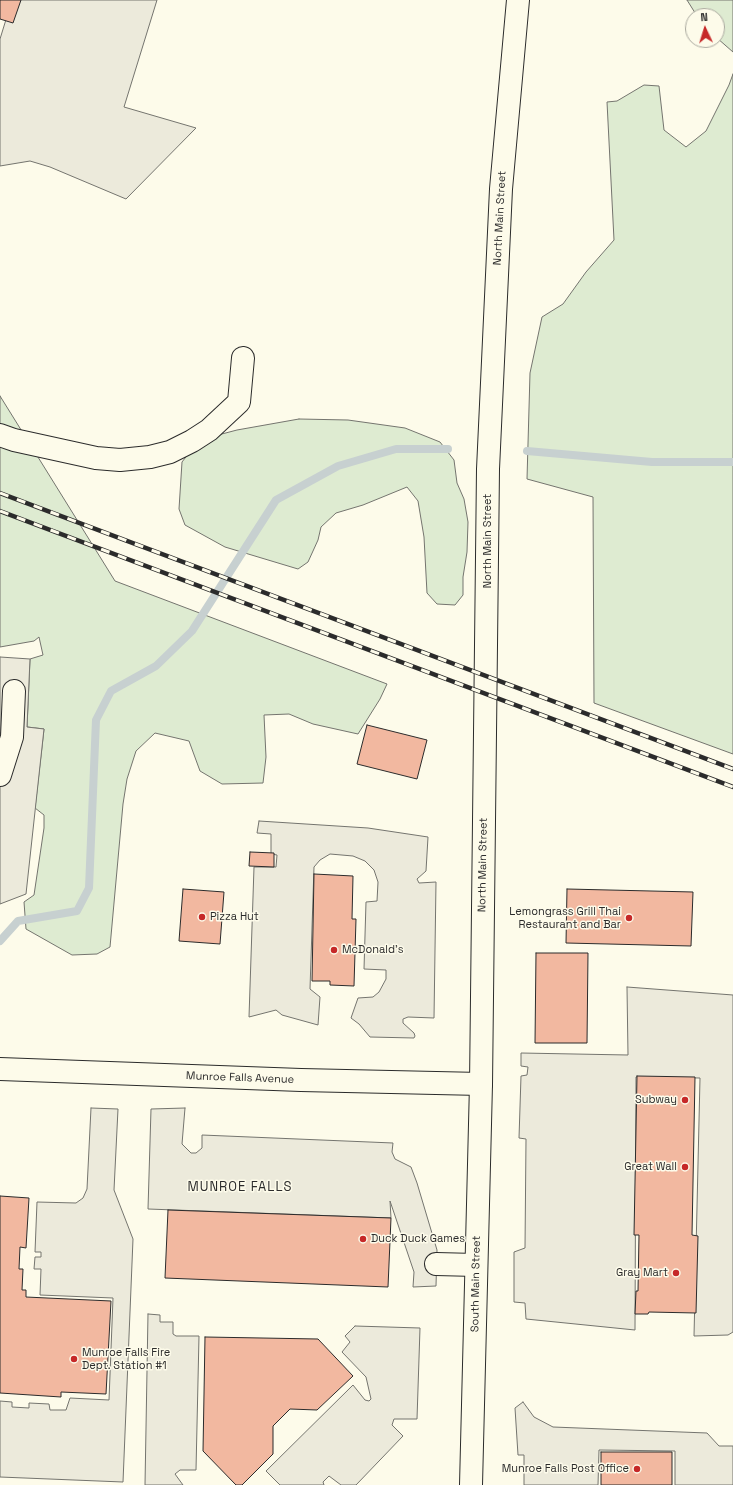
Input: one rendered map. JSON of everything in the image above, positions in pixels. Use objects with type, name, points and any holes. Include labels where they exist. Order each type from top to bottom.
[{"type":"main road","name":"North Main Street","points":[[481,1084],[488,469],[501,189],[518,0]]},
{"type":"main road","points":[[0,435],[14,440],[96,458],[120,460],[150,457],[170,452],[192,441],[209,430],[239,402],[243,358]]},
{"type":"main road","points":[[0,775],[12,738],[14,691]]},
{"type":"main road","name":"Munroe Falls Avenue","points":[[0,1069],[296,1080],[481,1084]]},
{"type":"main road","name":"South Main Street","points":[[471,1485],[481,1084]]},
{"type":"main road","points":[[436,1264],[476,1266]]},
{"type":"green space","points":[[687,0],[733,0],[733,52],[725,45],[725,8],[692,8]]},
{"type":"green space","points":[[733,74],[733,754],[594,703],[593,497],[527,479],[530,373],[542,317],[563,304],[586,272],[614,240],[607,102],[617,101],[644,85],[659,86],[664,130],[686,147],[706,131]]},
{"type":"green space","points":[[0,396],[115,581],[387,684],[380,699],[358,734],[313,724],[289,714],[264,715],[266,757],[263,783],[222,784],[200,771],[189,741],[155,733],[136,751],[127,779],[123,804],[110,947],[97,954],[72,955],[26,929],[24,902],[34,895],[44,828],[44,815],[35,808],[44,729],[27,727],[30,659],[43,655],[39,637],[34,641],[0,647]]},
{"type":"green space","points":[[299,419],[348,420],[405,428],[440,442],[454,460],[457,483],[464,499],[468,522],[467,552],[463,577],[463,595],[455,605],[437,604],[427,593],[424,537],[418,501],[407,487],[363,505],[336,513],[321,527],[318,540],[308,562],[298,569],[225,547],[185,525],[179,509],[182,462],[199,440],[237,430]]},
{"type":"shaded area","points":[[12,0],[157,0],[124,107],[196,128],[126,199],[50,167],[30,161],[0,166],[0,39]]},
{"type":"shaded area","points":[[0,657],[30,659],[27,727],[44,729],[26,894],[0,904],[1,733]]},
{"type":"shaded area","points":[[259,821],[368,828],[428,837],[426,871],[417,879],[419,883],[436,882],[434,1018],[408,1017],[403,1019],[403,1023],[414,1033],[414,1038],[370,1037],[359,1024],[351,1018],[358,998],[373,997],[379,992],[386,979],[386,970],[364,969],[366,902],[377,901],[378,882],[374,870],[365,861],[353,856],[330,854],[320,860],[314,867],[310,989],[320,997],[318,1025],[282,1015],[276,1010],[249,1017],[254,867],[276,867],[277,855],[271,854],[271,834],[257,833]]},
{"type":"shaded area","points":[[627,987],[733,995],[733,1332],[728,1335],[694,1336],[700,1078],[636,1077],[635,1330],[526,1319],[525,1303],[514,1302],[514,1252],[525,1248],[526,1139],[519,1138],[521,1076],[527,1075],[528,1067],[521,1066],[521,1053],[628,1055]]},
{"type":"shaded area","points":[[91,1108],[118,1109],[114,1190],[133,1239],[123,1482],[0,1477],[0,1401],[12,1402],[12,1407],[29,1408],[29,1403],[49,1404],[50,1410],[66,1410],[70,1398],[109,1400],[113,1298],[40,1295],[41,1269],[34,1269],[35,1257],[41,1257],[41,1252],[35,1252],[37,1202],[76,1203],[83,1198],[87,1189]]},
{"type":"shaded area","points":[[185,1108],[182,1144],[191,1153],[196,1153],[202,1148],[202,1135],[393,1143],[392,1152],[395,1159],[411,1167],[417,1183],[437,1250],[436,1286],[413,1287],[414,1272],[390,1201],[391,1218],[148,1209],[151,1109]]},
{"type":"shaded area","points":[[148,1314],[160,1315],[160,1322],[173,1322],[173,1334],[176,1336],[199,1336],[196,1470],[180,1470],[175,1474],[183,1485],[145,1485]]},
{"type":"shaded area","points":[[355,1326],[420,1328],[417,1419],[394,1419],[392,1425],[403,1436],[356,1485],[341,1485],[329,1476],[323,1482],[324,1485],[280,1485],[266,1471],[353,1385],[365,1400],[369,1401],[371,1399],[366,1377],[342,1352],[350,1342],[345,1336]]},
{"type":"shaded area","points":[[523,1402],[534,1417],[553,1427],[707,1433],[719,1446],[733,1446],[733,1485],[675,1485],[675,1451],[599,1450],[598,1485],[524,1485],[524,1455],[518,1455],[515,1408]]},
{"type":"building","points":[[0,0],[21,0],[13,23],[0,19]]},
{"type":"building","points":[[367,725],[427,740],[417,779],[357,764]]},
{"type":"building","points":[[250,852],[274,853],[274,867],[249,866]]},
{"type":"building","name":"McDonald's","points":[[314,874],[353,876],[352,919],[356,919],[354,986],[330,985],[330,981],[312,981]]},
{"type":"building","name":"Pizza Hut","points":[[183,889],[224,892],[220,944],[179,941]]},
{"type":"building","name":"Lemongrass Grill Thai Restaurant and Bar","points":[[567,889],[693,892],[691,946],[566,943]]},
{"type":"building","points":[[536,953],[588,953],[587,1043],[535,1043]]},
{"type":"building","points":[[637,1076],[695,1077],[692,1235],[698,1236],[696,1313],[649,1312],[648,1314],[635,1314],[636,1291],[638,1291],[639,1235],[634,1235]]},
{"type":"building","points":[[0,1196],[29,1198],[26,1248],[20,1247],[19,1269],[23,1269],[22,1290],[26,1290],[26,1297],[111,1301],[106,1394],[61,1392],[61,1397],[0,1393]]},
{"type":"building","points":[[168,1210],[391,1218],[388,1287],[165,1278]]},
{"type":"building","points":[[205,1337],[318,1339],[353,1376],[317,1410],[290,1409],[273,1426],[273,1454],[242,1485],[236,1485],[203,1451]]},
{"type":"building","name":"Munroe Falls Post Office","points":[[601,1452],[672,1452],[672,1485],[601,1485]]},
{"type":"waterway","points":[[0,941],[18,921],[77,911],[89,888],[96,720],[111,691],[156,666],[192,631],[276,500],[338,466],[396,449],[448,449]]},
{"type":"waterway","points":[[527,451],[652,462],[733,462]]},
{"type":"railway","points":[[0,493],[733,769]]},
{"type":"railway","points":[[0,511],[733,787]]},
{"type":"place","name":"Pizza Hut","points":[[202,917]]},
{"type":"place","name":"Lemongrass Grill Thai Restaurant and Bar","points":[[629,918]]},
{"type":"place","name":"McDonald's","points":[[334,950]]},
{"type":"place","name":"Subway","points":[[685,1100]]},
{"type":"place","name":"Great Wall","points":[[685,1167]]},
{"type":"place","name":"Duck Duck Games","points":[[363,1239]]},
{"type":"place","name":"Gray Mart","points":[[676,1273]]},
{"type":"place","name":"Munroe Falls Fire Dept. Station #1","points":[[74,1359]]},
{"type":"place","name":"Munroe Falls Post Office","points":[[637,1469]]},
{"type":"district","name":"MUNROE FALLS","points":[[240,1187]]}]
